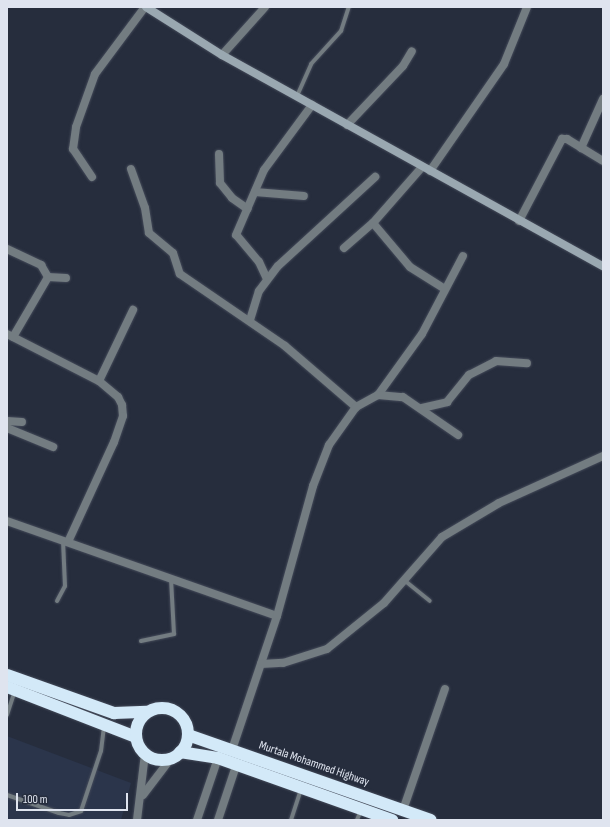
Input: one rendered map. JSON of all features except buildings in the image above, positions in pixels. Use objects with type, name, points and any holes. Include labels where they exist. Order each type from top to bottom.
[{"type":"highway","points":[[7,675],[114,713],[148,712],[161,708],[175,711],[182,717],[188,735],[176,755]]},
{"type":"highway","points":[[11,689],[136,737],[145,754],[163,760],[176,755],[218,758],[301,789],[359,815],[392,820]]},
{"type":"highway","points":[[136,737],[141,718],[148,712]]},
{"type":"highway","name":"Murtala Mohammed Highway","points":[[188,735],[431,820]]},
{"type":"main road","points":[[149,8],[222,55],[519,221],[603,266]]},
{"type":"street","points":[[222,55],[265,7]]},
{"type":"street","points":[[430,171],[504,64],[527,7]]},
{"type":"street","points":[[92,177],[73,149],[76,127],[95,74],[149,8]]},
{"type":"street","points":[[347,125],[403,66],[412,51]]},
{"type":"street","points":[[581,148],[603,99]]},
{"type":"street","points":[[267,279],[259,262],[238,241],[236,235],[264,170],[312,105]]},
{"type":"street","points":[[519,221],[562,139],[581,148],[603,162]]},
{"type":"street","points":[[219,154],[220,183],[232,198],[248,209]]},
{"type":"street","points":[[344,248],[373,223],[422,167]]},
{"type":"street","points":[[131,169],[145,208],[149,233],[174,253],[180,274],[250,320],[319,372],[356,407]]},
{"type":"street","points":[[250,320],[259,290],[267,279],[292,251],[375,177]]},
{"type":"street","points":[[255,192],[304,196]]},
{"type":"street","points":[[373,223],[410,267],[445,289]]},
{"type":"street","points":[[7,249],[41,265],[48,277]]},
{"type":"street","points":[[232,750],[277,616],[313,486],[329,445],[356,407],[378,395],[422,334],[463,256]]},
{"type":"street","points":[[48,277],[66,278]]},
{"type":"street","points":[[48,277],[10,336],[99,381],[118,397],[123,416],[66,541]]},
{"type":"street","points":[[99,381],[133,310]]},
{"type":"street","points":[[422,408],[447,402],[468,375],[496,361],[527,363]]},
{"type":"street","points":[[378,395],[403,397],[422,408],[458,435]]},
{"type":"street","points":[[7,421],[22,422]]},
{"type":"street","points":[[7,428],[53,447]]},
{"type":"street","points":[[261,664],[283,663],[327,649],[384,603],[442,537],[466,521],[603,456]]},
{"type":"street","points":[[7,521],[277,616]]},
{"type":"street","points":[[403,810],[445,689]]},
{"type":"street","points":[[137,820],[143,795],[145,754]]},
{"type":"street","points":[[143,795],[176,755]]},
{"type":"street","points":[[197,820],[218,758]]},
{"type":"street","points":[[218,820],[236,766]]},
{"type":"lane","points":[[297,96],[311,64],[341,31],[349,7]]},
{"type":"lane","points":[[57,601],[65,586],[66,541]]},
{"type":"lane","points":[[141,641],[174,634],[170,578]]},
{"type":"lane","points":[[404,580],[430,601]]},
{"type":"lane","points":[[7,715],[11,689]]},
{"type":"lane","points":[[7,794],[59,813],[81,811],[101,750],[104,725]]},
{"type":"lane","points":[[291,820],[301,789]]},
{"type":"shaded area","points":[[7,736],[131,783],[121,820],[7,820]]}]
